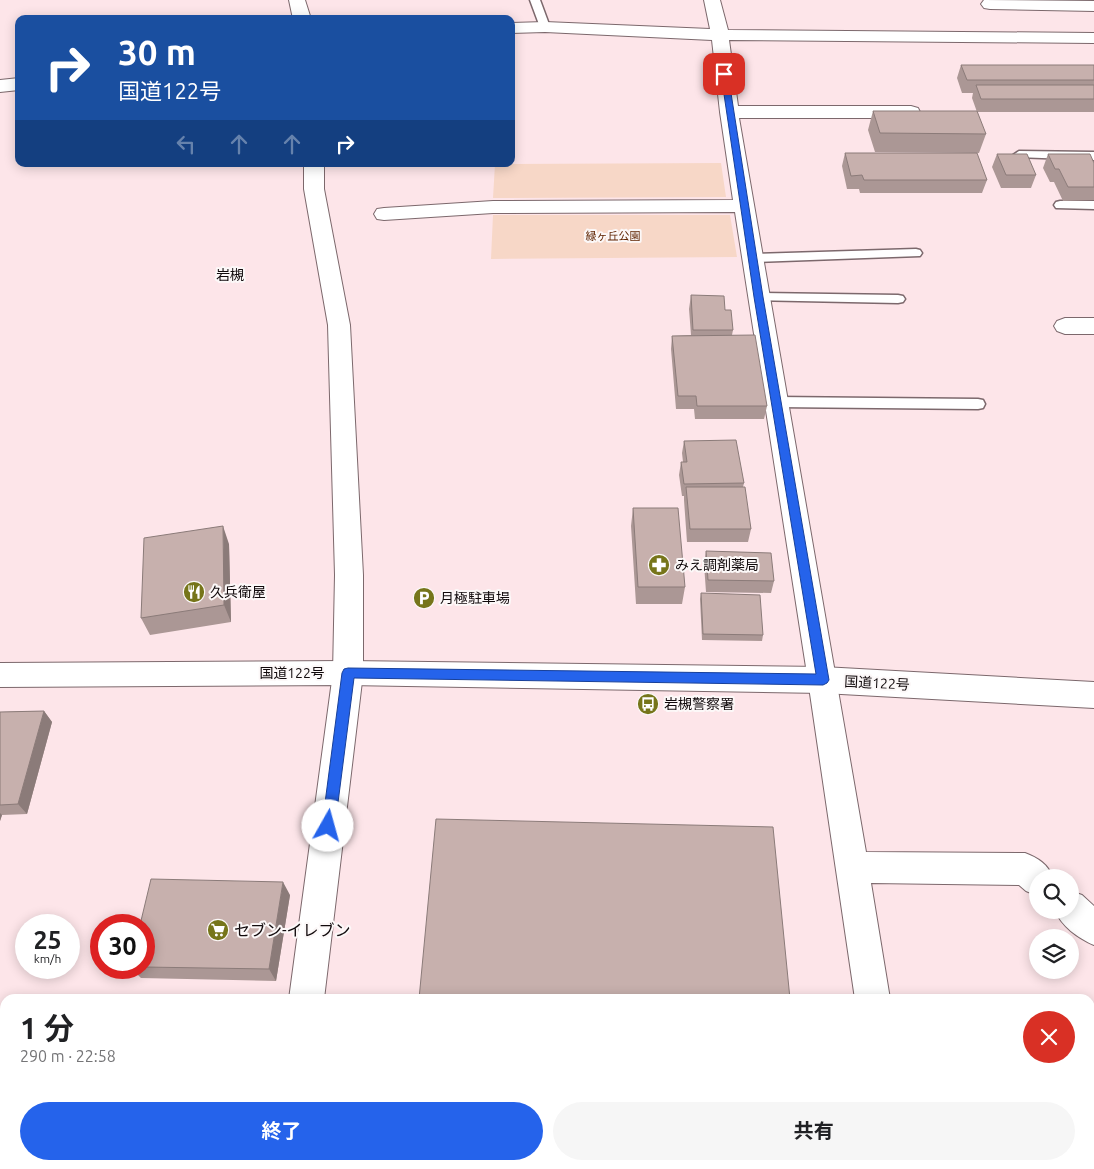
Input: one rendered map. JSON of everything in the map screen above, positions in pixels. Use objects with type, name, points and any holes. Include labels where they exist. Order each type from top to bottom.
[{"type":"main road","points":[[297,0],[301,15]]},
{"type":"main road","points":[[712,0],[720,35],[729,112],[823,680],[871,994]]},
{"type":"main road","points":[[990,4],[1094,6]]},
{"type":"main road","points":[[515,28],[544,27],[720,35],[1094,38]]},
{"type":"main road","points":[[0,86],[15,84]]},
{"type":"main road","points":[[729,112],[934,113]]},
{"type":"main road","points":[[307,994],[348,673],[349,575],[339,325],[314,189],[314,167]]},
{"type":"main road","points":[[384,214],[493,207],[744,206]]},
{"type":"main road","points":[[1065,326],[1094,326]]},
{"type":"main road","name":"国道122号","points":[[0,675],[348,673],[823,680],[1094,695]]},
{"type":"main road","points":[[851,867],[1025,869],[1029,872]]},
{"type":"main road","points":[[1079,916],[1094,928]]},
{"type":"lane","points":[[535,0],[544,27]]},
{"type":"lane","points":[[1019,154],[1094,156]]},
{"type":"lane","points":[[1060,205],[1094,205]]},
{"type":"lane","points":[[753,258],[916,253]]},
{"type":"lane","points":[[759,297],[898,299]]},
{"type":"lane","points":[[776,402],[978,404]]},
{"type":"green space","name":"緑ヶ丘公園","points":[[721,163],[726,197],[493,198],[495,167],[515,167],[515,164]]},
{"type":"green space","name":"緑ヶ丘公園","points":[[493,215],[730,215],[737,257],[491,259]]},
{"type":"building","points":[[961,65],[1094,65],[1094,80],[967,80]]},
{"type":"building","points":[[976,85],[1094,85],[1094,99],[981,99]]},
{"type":"building","points":[[873,111],[977,111],[986,134],[880,133]]},
{"type":"building","points":[[845,153],[977,153],[987,180],[864,180],[862,175],[851,176]]},
{"type":"building","points":[[997,154],[1027,154],[1036,175],[1006,175]]},
{"type":"building","points":[[1048,154],[1090,154],[1094,163],[1094,187],[1068,187],[1059,169],[1055,169]]},
{"type":"building","points":[[691,295],[724,296],[725,310],[731,310],[733,330],[693,330]]},
{"type":"building","points":[[755,335],[767,406],[697,406],[696,396],[678,396],[672,336]]},
{"type":"building","points":[[736,440],[744,483],[684,484],[681,462],[687,462],[684,441]]},
{"type":"building","points":[[686,487],[745,487],[751,529],[690,529]]},
{"type":"building","points":[[633,508],[678,508],[685,587],[638,587]]},
{"type":"building","points":[[223,526],[224,605],[141,618],[144,538]]},
{"type":"building","points":[[706,551],[771,553],[774,581],[708,580]]},
{"type":"building","points":[[701,593],[760,595],[763,635],[703,634]]},
{"type":"building","points":[[44,711],[18,804],[0,805],[0,712]]},
{"type":"building","points":[[436,819],[773,827],[790,994],[419,994]]},
{"type":"building","name":"セブン-イレブン","points":[[151,879],[283,882],[269,969],[155,967],[155,914],[143,914]]},
{"type":"place","name":"みえ調剤薬局","points":[[659,565]]},
{"type":"place","name":"久兵衛屋","points":[[194,592]]},
{"type":"place","name":"月極駐車場","points":[[424,598]]},
{"type":"place","name":"岩槻警察署","points":[[648,704]]},
{"type":"place","name":"セブン-イレブン","points":[[218,930]]},
{"type":"district","name":"岩槻","points":[[230,275]]},
{"type":"route","points":[[328,826],[348,673],[823,680],[724,74]]}]
